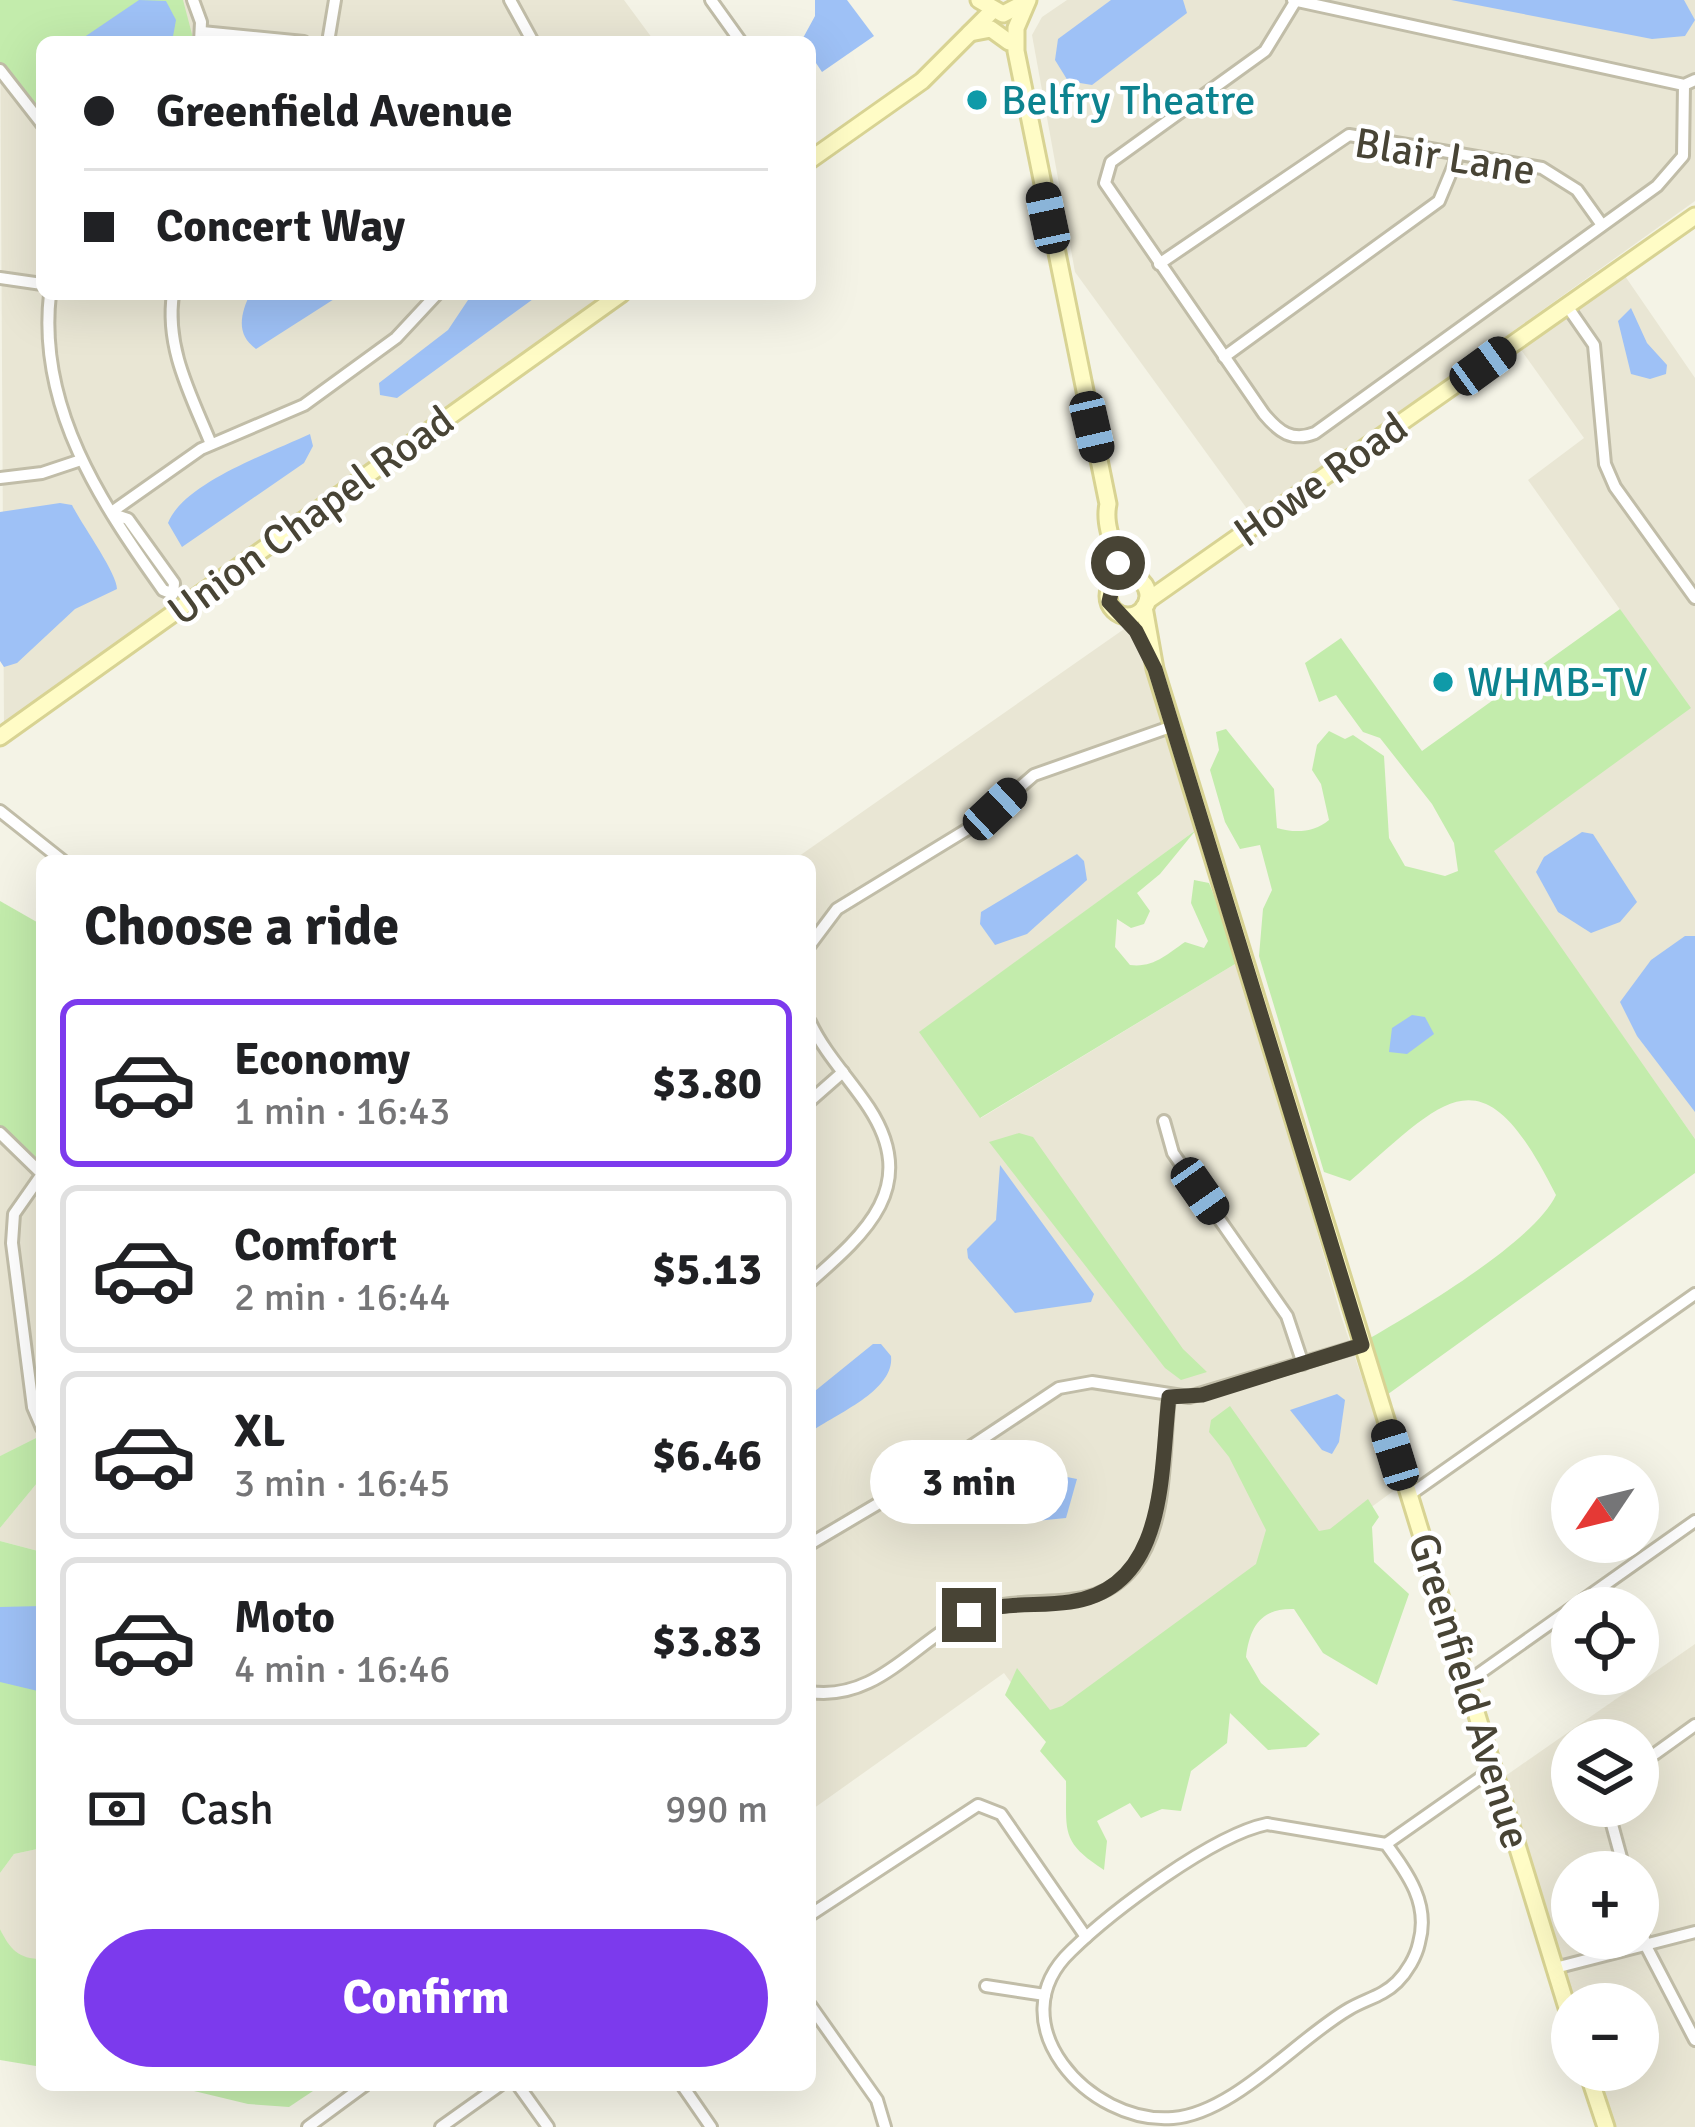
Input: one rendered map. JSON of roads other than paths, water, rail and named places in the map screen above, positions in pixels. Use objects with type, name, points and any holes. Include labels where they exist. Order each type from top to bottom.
[{"type":"main road","points":[[984,6],[1013,12],[1028,0]]},
{"type":"main road","points":[[1028,0],[1018,18],[1013,47],[1108,504],[1137,578]]},
{"type":"main road","points":[[816,149],[922,81],[984,6]]},
{"type":"main road","points":[[984,6],[1013,47]]},
{"type":"main road","points":[[962,37],[983,28],[1013,47]]},
{"type":"main road","name":"Howe Road","points":[[1122,614],[1146,604],[1695,216]]},
{"type":"main road","name":"Union Chapel Road","points":[[0,737],[178,600],[609,300]]},
{"type":"main road","points":[[1108,504],[1106,516],[1118,558],[1113,583]]},
{"type":"main road","name":"Howe Road","points":[[1113,583],[1180,576]]},
{"type":"main road","name":"Greenfield Avenue","points":[[1137,578],[1172,726],[1560,1983]]},
{"type":"main road","name":"Greenfield Avenue","points":[[1113,583],[1109,602],[1122,614],[1155,669]]},
{"type":"main road","points":[[1595,2091],[1606,2127]]},
{"type":"street","points":[[194,0],[201,36]]},
{"type":"street","points":[[329,36],[335,0]]},
{"type":"street","points":[[510,0],[530,36]]},
{"type":"street","points":[[711,0],[737,36]]},
{"type":"street","points":[[1294,1],[1690,82],[1683,156],[1657,186],[1316,433],[1286,435],[1111,198],[1106,172],[1111,162],[1265,51],[1294,1]]},
{"type":"street","points":[[0,70],[36,116]]},
{"type":"street","name":"Blair Lane","points":[[1159,264],[1349,136],[1555,174],[1577,190],[1602,225]]},
{"type":"street","points":[[1224,357],[1439,201],[1459,153]]},
{"type":"street","points":[[0,278],[36,283]]},
{"type":"street","points":[[50,300],[50,361],[81,460],[115,513],[118,526],[164,590],[178,600]]},
{"type":"street","points":[[172,300],[170,320],[177,359],[211,444]]},
{"type":"street","points":[[115,513],[211,444],[304,405],[396,338],[431,300]]},
{"type":"street","points":[[1567,306],[1594,345],[1605,464],[1615,487],[1694,595]]},
{"type":"street","points":[[0,478],[42,473],[81,460]]},
{"type":"street","points":[[816,937],[837,909],[981,820],[1034,775],[1172,726]]},
{"type":"street","points":[[0,811],[55,855]]},
{"type":"street","points":[[816,1031],[884,1138],[888,1179],[873,1221],[816,1276]]},
{"type":"street","points":[[816,1096],[843,1072]]},
{"type":"street","points":[[1164,1121],[1173,1154],[1280,1305],[1303,1364]]},
{"type":"street","points":[[0,1133],[36,1168]]},
{"type":"street","points":[[36,1183],[14,1214],[12,1243],[36,1414]]},
{"type":"street","points":[[1408,1496],[1695,1294]]},
{"type":"street","points":[[816,1540],[954,1459],[1059,1388],[1092,1382],[1169,1397],[1202,1395],[1362,1345]]},
{"type":"street","points":[[816,1692],[838,1694],[868,1685],[982,1610],[1076,1602],[1119,1582],[1141,1557],[1154,1525],[1169,1397]]},
{"type":"street","points":[[1466,1683],[1695,1521]]},
{"type":"street","points":[[1659,1751],[1695,1725]]},
{"type":"street","points":[[1386,1844],[1493,1769]]},
{"type":"street","points":[[816,1911],[977,1805],[1001,1814],[1086,1937]]},
{"type":"street","points":[[1288,1824],[1386,1844],[1413,1886],[1422,1916],[1419,1945],[1402,1976],[1214,2106],[1178,2118],[1148,2122],[1107,2105],[1078,2084],[1047,2035],[1045,1995],[1054,1969],[1086,1937],[1240,1829],[1288,1824]]},
{"type":"street","points":[[1659,1942],[1695,1932]]},
{"type":"street","points":[[1555,1968],[1592,1959]]},
{"type":"street","points":[[1653,1959],[1695,2040]]},
{"type":"street","points":[[986,1986],[1045,1995]]},
{"type":"street","points":[[816,2014],[877,2100],[886,2127]]},
{"type":"street","points":[[343,2091],[348,2098]]},
{"type":"street","points":[[308,2127],[357,2091]]},
{"type":"street","points":[[441,2127],[492,2091]]},
{"type":"street","points":[[522,2091],[548,2127]]},
{"type":"street","points":[[686,2091],[711,2127]]},
{"type":"water","points":[[139,0],[166,1],[176,20],[173,36],[86,36]]},
{"type":"water","points":[[815,0],[847,0],[874,36],[822,72],[816,63],[816,36],[804,36],[815,16]]},
{"type":"water","points":[[1111,0],[1183,0],[1187,13],[1092,85],[1068,81],[1055,60],[1058,39]]},
{"type":"water","points":[[1451,0],[1684,0],[1695,20],[1685,36],[1652,39]]},
{"type":"water","points":[[248,300],[333,300],[256,349],[242,330]]},
{"type":"water","points":[[468,300],[532,300],[397,398],[380,395],[379,383],[448,330]]},
{"type":"water","points":[[1631,308],[1647,343],[1667,365],[1666,374],[1650,379],[1631,374],[1618,321]]},
{"type":"water","points":[[310,434],[313,446],[304,463],[182,547],[168,523],[191,495],[230,470]]},
{"type":"water","points":[[72,505],[117,589],[75,609],[17,663],[4,667],[0,661],[0,512]]},
{"type":"water","points":[[1582,832],[1593,834],[1637,902],[1620,922],[1591,933],[1558,912],[1536,872],[1544,857]]},
{"type":"water","points":[[1077,854],[1084,861],[1087,880],[1027,934],[995,945],[980,924],[981,912]]},
{"type":"water","points":[[1685,936],[1695,936],[1695,1112],[1637,1036],[1620,1002],[1651,960]]},
{"type":"water","points":[[1412,1015],[1425,1017],[1434,1034],[1407,1054],[1389,1052],[1392,1028]]},
{"type":"water","points":[[1000,1165],[1094,1294],[1091,1302],[1015,1313],[968,1258],[967,1249],[996,1220]]},
{"type":"water","points":[[873,1344],[881,1344],[891,1356],[890,1369],[874,1391],[816,1429],[816,1390]]},
{"type":"water","points":[[1337,1394],[1345,1400],[1339,1442],[1332,1454],[1322,1450],[1290,1410]]},
{"type":"water","points":[[1067,1477],[1077,1479],[1066,1518],[1005,1524]]},
{"type":"water","points":[[36,1606],[36,1691],[0,1682],[0,1607]]},
{"type":"place","name":"Belfry Theatre","points":[[977,100]]},
{"type":"place","name":"WHMB-TV","points":[[1443,682]]}]
